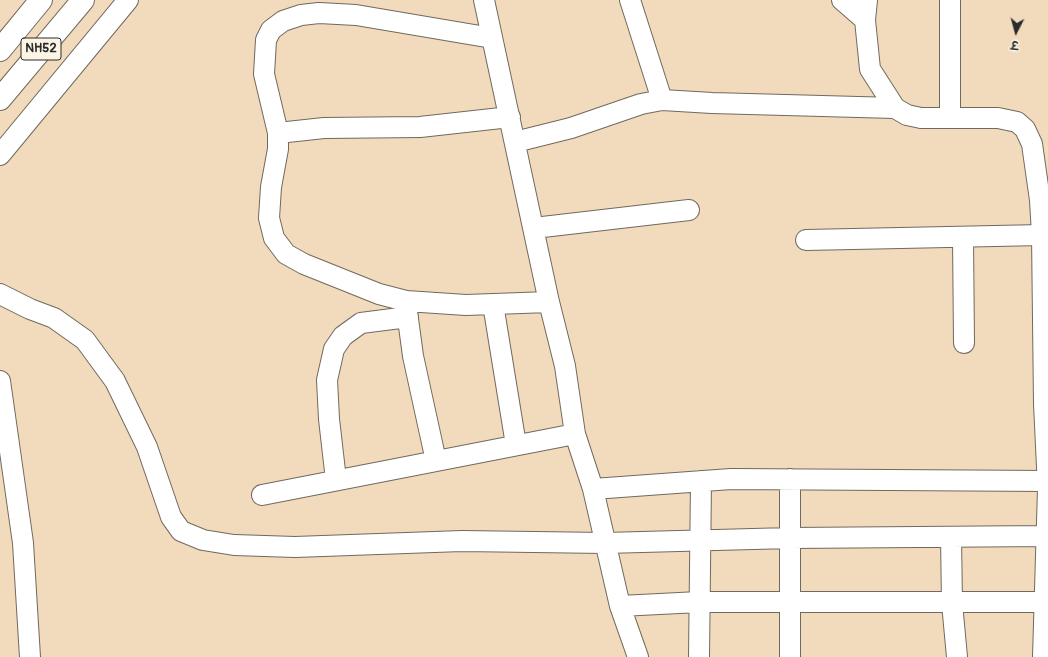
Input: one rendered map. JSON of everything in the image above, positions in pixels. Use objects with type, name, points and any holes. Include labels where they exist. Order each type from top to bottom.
[{"type":"highway","name":"NH52","points":[[0,50],[41,0]]},
{"type":"highway","name":"NH52","points":[[0,99],[83,0]]},
{"type":"street","points":[[0,155],[128,0]]},
{"type":"street","points":[[484,0],[516,142],[549,302],[565,366],[575,434],[593,489],[620,606],[631,641],[638,657]]},
{"type":"street","points":[[630,0],[662,100]]},
{"type":"street","points":[[842,0],[865,20]]},
{"type":"street","points":[[867,0],[865,20],[870,69],[895,108],[907,115],[921,118],[998,118],[1017,122],[1025,129],[1032,144],[1040,200],[1042,235],[1048,481],[1043,657]]},
{"type":"street","points":[[950,0],[950,117]]},
{"type":"street","points":[[407,309],[372,292],[304,264],[286,254],[274,238],[269,218],[271,187],[278,149],[278,133],[264,74],[266,40],[271,30],[282,21],[301,15],[319,13],[356,15],[492,38]]},
{"type":"street","points":[[516,142],[571,128],[641,104],[662,100],[712,103],[895,108]]},
{"type":"street","points":[[278,133],[324,128],[420,127],[510,117]]},
{"type":"street","points":[[534,228],[689,210]]},
{"type":"street","points":[[806,240],[1042,235]]},
{"type":"street","points":[[963,236],[964,343]]},
{"type":"street","points":[[0,294],[30,309],[54,318],[85,340],[115,381],[147,447],[171,517],[181,531],[203,540],[234,545],[295,546],[462,541],[605,543],[790,538],[1046,536]]},
{"type":"street","points":[[336,480],[329,419],[327,380],[334,350],[343,336],[361,323],[407,309],[549,302]]},
{"type":"street","points":[[493,304],[516,445]]},
{"type":"street","points":[[407,309],[413,356],[436,461]]},
{"type":"street","points":[[0,381],[23,543],[30,657]]},
{"type":"street","points":[[262,495],[575,434]]},
{"type":"street","points":[[593,489],[731,479],[1048,481]]},
{"type":"street","points":[[790,479],[790,657]]},
{"type":"street","points":[[699,657],[701,481]]},
{"type":"street","points":[[951,537],[952,603],[957,657]]},
{"type":"street","points":[[620,606],[699,602],[790,604],[1044,602]]}]
